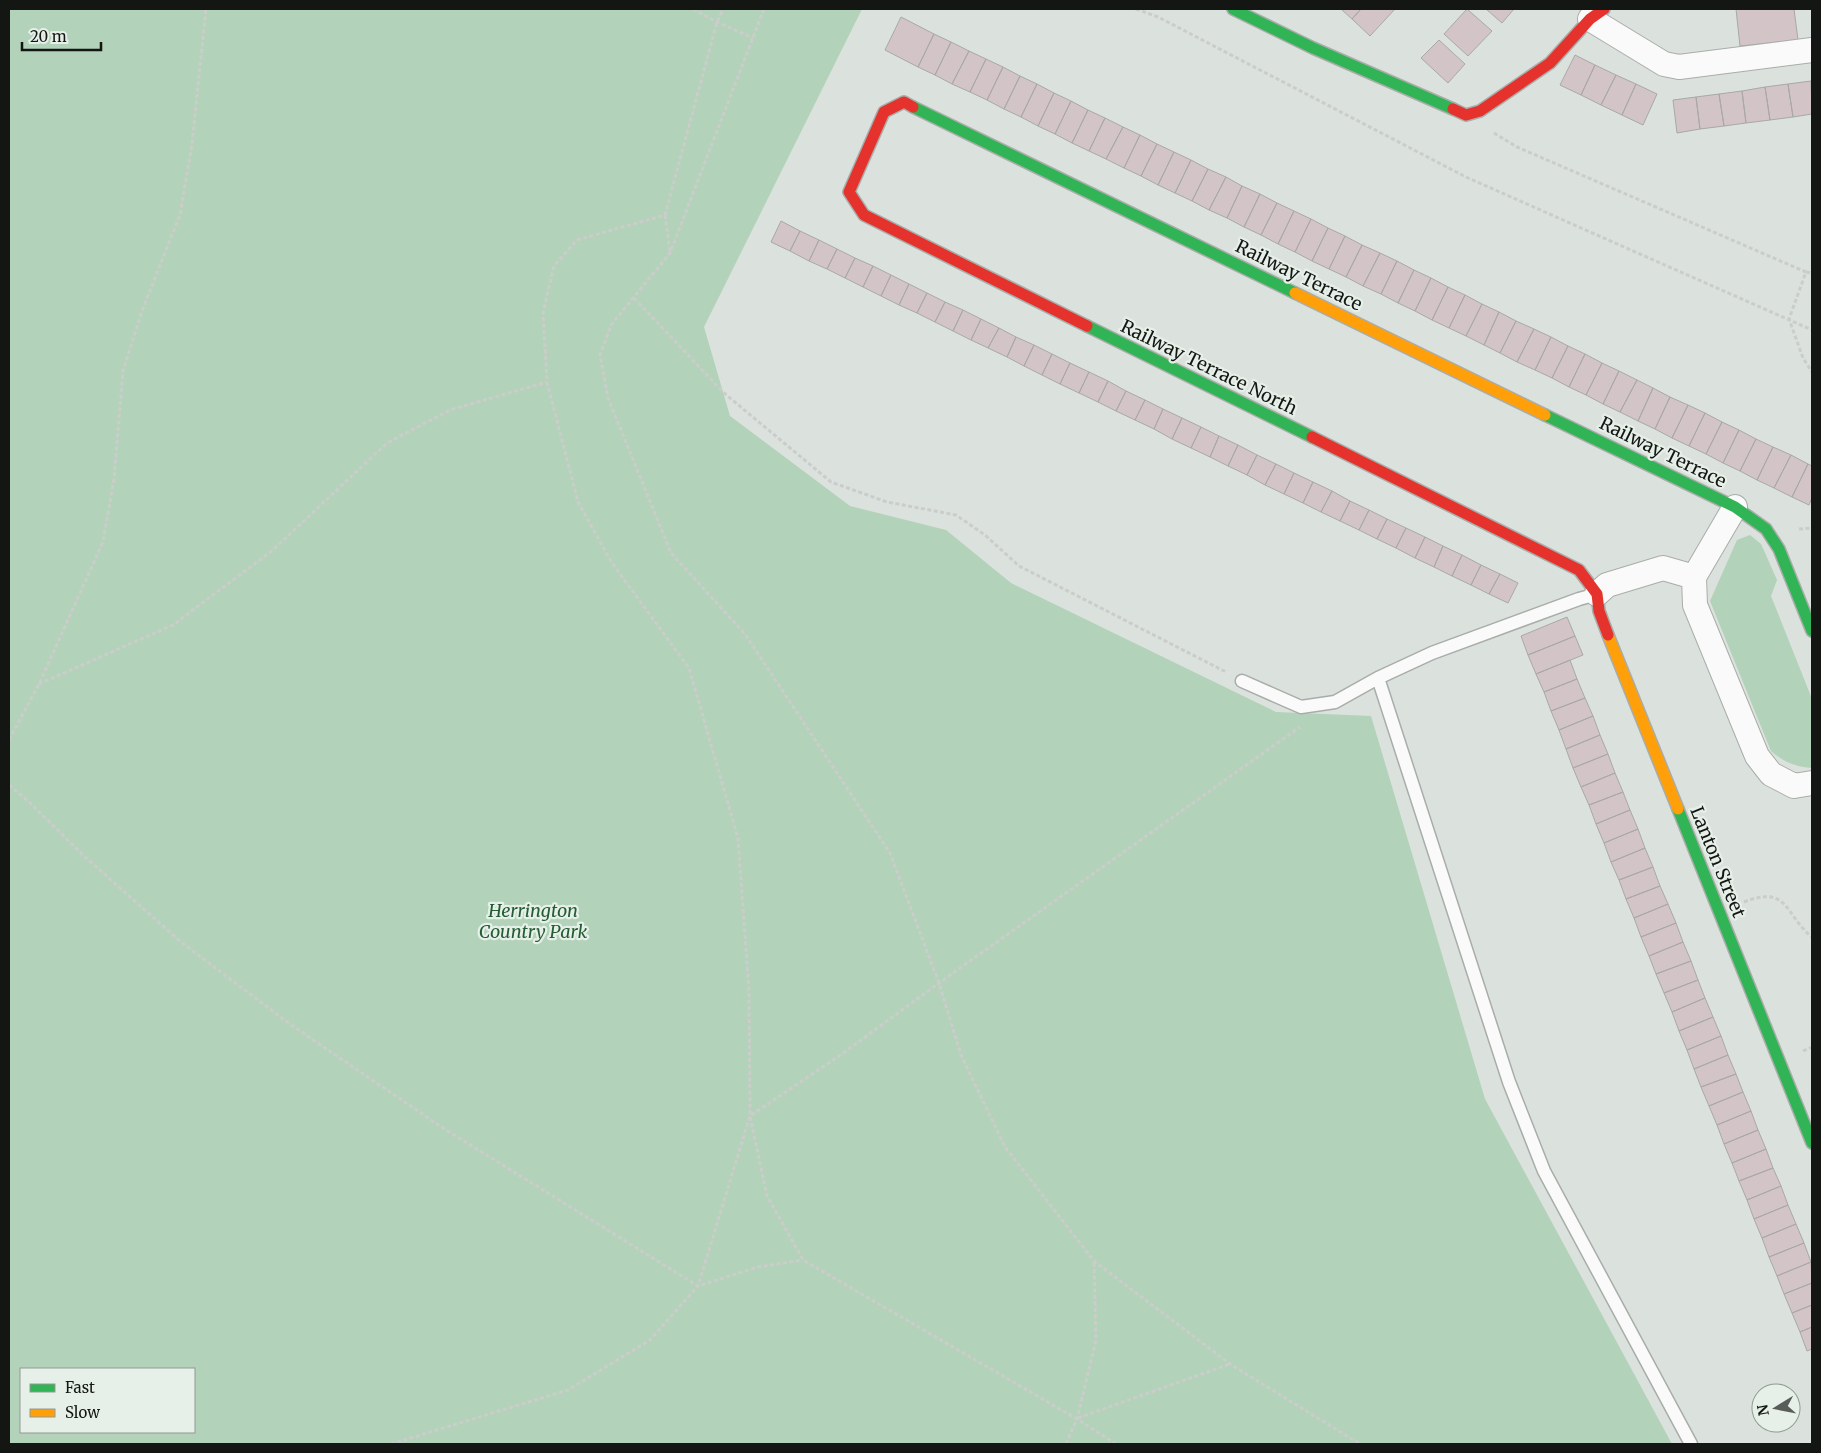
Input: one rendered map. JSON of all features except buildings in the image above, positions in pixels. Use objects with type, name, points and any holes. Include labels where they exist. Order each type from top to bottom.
[{"type":"street","points":[[1233,9],[1313,48],[1466,115],[1480,111],[1550,63],[1597,14],[1664,64],[1679,67],[1812,50]]},
{"type":"street","name":"Railway Terrace","points":[[868,150],[884,112],[904,102],[1735,507]]},
{"type":"street","name":"Railway Terrace North","points":[[868,150],[849,192],[864,215],[1579,570],[1597,594]]},
{"type":"street","points":[[1812,631],[1779,549],[1766,529],[1735,507],[1694,577],[1695,605],[1757,756],[1771,774],[1794,786],[1812,783]]},
{"type":"street","points":[[1597,594],[1607,585],[1663,568],[1694,577]]},
{"type":"street","name":"Lanton Street","points":[[1597,594],[1599,612],[1812,1143]]},
{"type":"lane","points":[[1242,681],[1301,707],[1335,702],[1378,678],[1432,653],[1597,594]]},
{"type":"lane","points":[[1378,678],[1509,1082],[1544,1171],[1691,1444]]},
{"type":"path","points":[[9,740],[39,684],[103,542],[114,479],[123,371],[142,311],[180,215],[192,144],[206,9]]},
{"type":"path","points":[[693,9],[753,38]]},
{"type":"path","points":[[670,253],[665,215],[717,22],[723,9]]},
{"type":"path","points":[[764,9],[670,253],[611,325],[600,355],[608,398],[671,553],[745,634],[890,853],[939,983],[961,1055],[1005,1147],[1094,1261],[1230,1364],[1360,1444]]},
{"type":"path","points":[[1136,9],[1158,17],[1468,178],[1812,330]]},
{"type":"path","points":[[1466,115],[1517,147],[1812,273]]},
{"type":"path","points":[[665,215],[578,240],[554,266],[543,313],[547,382],[578,502],[612,563],[689,668],[738,838],[749,991],[750,1116],[767,1196],[803,1260],[1077,1418],[1116,1444]]},
{"type":"path","points":[[1806,272],[1789,319],[1803,358],[1812,372]]},
{"type":"path","points":[[634,298],[724,394],[832,482],[887,502],[956,515],[985,535],[1019,566],[1242,681]]},
{"type":"path","points":[[39,684],[173,625],[273,550],[387,442],[450,410],[547,382]]},
{"type":"path","points":[[391,1444],[568,1390],[650,1340],[698,1286],[750,1116],[842,1054],[1303,725]]},
{"type":"path","points":[[9,785],[85,857],[181,942],[294,1027],[442,1128],[698,1286],[758,1267],[803,1260]]},
{"type":"path","points":[[1720,912],[1761,897],[1775,897],[1789,908],[1806,932],[1812,937]]},
{"type":"path","points":[[1066,1444],[1077,1418],[1096,1340],[1094,1261]]},
{"type":"path","points":[[1077,1418],[1230,1364]]},
{"type":"green space","name":"Herrington Country Park","points":[[9,9],[862,9],[704,327],[730,416],[850,506],[946,530],[1011,583],[1276,712],[1371,716],[1485,1099],[1672,1444],[9,1444]]},
{"type":"green space","points":[[1750,535],[1761,544],[1777,580],[1771,596],[1812,699],[1812,768],[1790,763],[1771,751],[1710,601],[1737,540]]},
{"type":"traffic: fast","points":[[1233,9],[1313,48],[1453,109]]},
{"type":"traffic: fast","points":[[913,107],[1295,293]]},
{"type":"traffic: fast","points":[[1087,326],[1312,437]]},
{"type":"traffic: fast","points":[[1545,415],[1735,507],[1766,529],[1779,549],[1812,631]]},
{"type":"traffic: fast","points":[[1678,809],[1812,1143]]},
{"type":"traffic: slow","points":[[1295,293],[1545,415]]},
{"type":"traffic: slow","points":[[1608,635],[1678,809]]},
{"type":"traffic: jam","points":[[1453,109],[1466,115],[1480,111],[1550,63],[1590,19],[1604,9]]},
{"type":"traffic: jam","points":[[913,107],[904,102],[884,112],[849,192],[864,215],[1087,326]]},
{"type":"traffic: jam","points":[[1312,437],[1579,570],[1597,594],[1599,611],[1608,635]]}]
